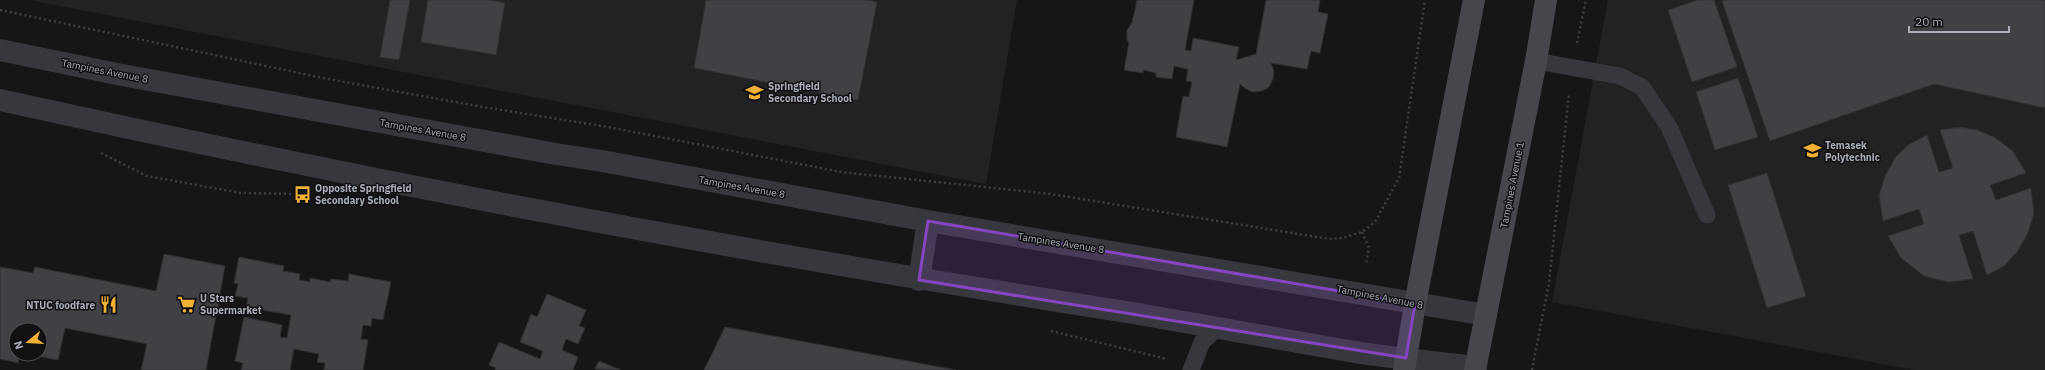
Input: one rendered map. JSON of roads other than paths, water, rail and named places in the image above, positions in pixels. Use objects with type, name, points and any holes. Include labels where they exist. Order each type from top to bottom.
[{"type":"main road","points":[[1405,364],[1415,304],[1474,0]]},
{"type":"main road","name":"Tampines Avenue 1","points":[[1475,368],[1536,61],[1546,0]]},
{"type":"street","name":"Tampines Avenue 8","points":[[0,50],[122,75],[928,221],[1486,315]]},
{"type":"street","points":[[0,100],[188,142],[708,242],[919,280],[1218,326],[1350,351],[1405,364],[1475,368]]},
{"type":"street","points":[[919,280],[928,221]]},
{"type":"lane","points":[[1536,61],[1620,76],[1642,87],[1669,127],[1706,215]]},
{"type":"lane","points":[[1191,370],[1202,342],[1218,326]]},
{"type":"place","name":"Springfield Secondary School","points":[[755,92]]},
{"type":"place","name":"Temasek Polytechnic","points":[[1812,151]]},
{"type":"place","name":"Opposite Springfield Secondary School","points":[[302,194]]},
{"type":"place","name":"U Stars Supermarket","points":[[187,304]]},
{"type":"place","name":"NTUC foodfare","points":[[108,305]]}]
